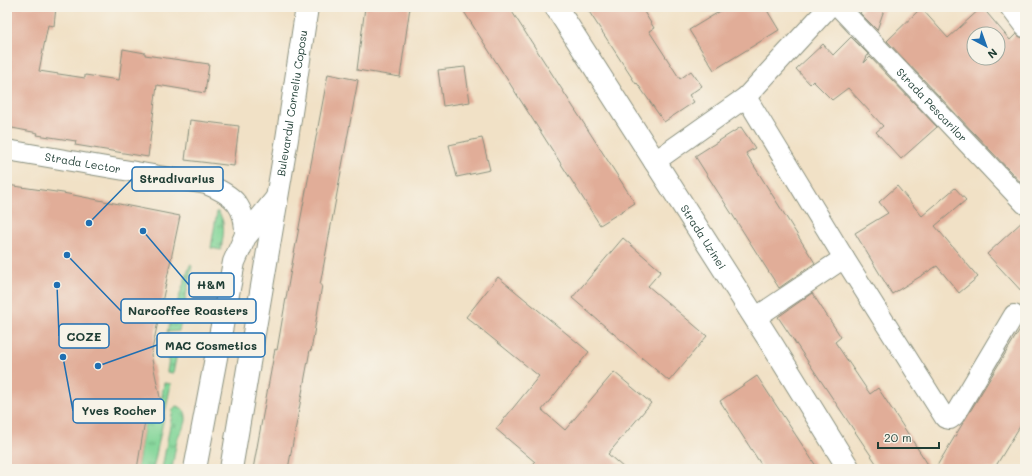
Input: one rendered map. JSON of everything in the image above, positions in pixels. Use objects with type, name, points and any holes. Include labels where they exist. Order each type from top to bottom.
[{"type":"street","name":"Bulevardul Corneliu Coposu","points":[[231,469],[307,7]]},
{"type":"street","name":"Strada Uzinei","points":[[556,7],[755,318],[849,469]]},
{"type":"street","points":[[654,162],[746,97],[829,7]]},
{"type":"street","name":"Strada Pescarilor","points":[[839,7],[1025,204]]},
{"type":"street","points":[[1010,7],[1025,27]]},
{"type":"street","points":[[746,97],[844,258],[945,418],[950,419],[954,416],[1014,315]]},
{"type":"street","name":"Strada Lector","points":[[7,150],[206,184],[223,191],[237,203],[242,211],[246,225],[245,237]]},
{"type":"street","name":"Bulevardul Corneliu Coposu","points":[[196,469],[234,262],[245,237],[276,198]]},
{"type":"street","points":[[755,318],[844,258]]},
{"type":"green space","points":[[217,211],[223,224],[221,250],[211,248]]},
{"type":"green space","points":[[190,265],[192,266],[179,331],[167,332]]},
{"type":"green space","points":[[171,344],[179,344],[173,373],[167,372]]},
{"type":"green space","points":[[164,383],[171,384],[153,469],[137,469],[147,409],[161,402]]},
{"type":"green space","points":[[176,406],[182,408],[184,411],[186,415],[186,422],[179,435],[172,469],[162,469],[173,409]]},
{"type":"building","points":[[7,7],[56,7],[54,26],[48,25],[39,71],[85,78],[85,75],[119,80],[123,49],[145,53],[145,55],[209,64],[205,93],[157,85],[148,157],[75,145],[76,141],[37,135],[38,133],[7,127]]},
{"type":"building","points":[[365,7],[410,7],[400,77],[357,70]]},
{"type":"building","points":[[461,7],[509,7],[635,203],[600,225]]},
{"type":"building","points":[[586,7],[641,7],[654,28],[649,31],[680,79],[691,71],[702,86],[689,95],[694,102],[664,122],[637,83],[636,84]]},
{"type":"building","points":[[727,7],[765,7],[779,30],[714,70],[689,30]]},
{"type":"building","points":[[864,7],[885,7],[877,30],[860,13]]},
{"type":"building","points":[[982,7],[998,26],[966,26],[966,66],[1006,66],[1006,35],[1010,40],[1016,34],[1025,38],[1025,187],[887,41],[921,8],[948,38]]},
{"type":"building","points":[[851,37],[868,54],[864,63],[870,57],[937,127],[901,159],[876,132],[883,126],[848,88],[832,100],[813,81],[810,84],[796,69],[823,44],[833,55]]},
{"type":"building","points":[[465,67],[470,102],[443,106],[438,70]]},
{"type":"building","points":[[328,74],[358,80],[320,285],[322,285],[311,351],[310,350],[288,469],[253,469],[275,349],[277,350]]},
{"type":"building","points":[[190,120],[239,126],[234,166],[185,160]]},
{"type":"building","points":[[741,127],[755,148],[746,153],[815,263],[779,288],[695,156]]},
{"type":"building","points":[[482,138],[490,170],[457,177],[449,145]]},
{"type":"building","points":[[7,185],[63,193],[180,216],[151,355],[161,402],[147,409],[137,469],[7,469]]},
{"type":"building","points":[[897,186],[922,216],[955,188],[966,200],[935,226],[978,277],[959,293],[937,266],[892,294],[855,233],[888,213],[879,202]]},
{"type":"building","points":[[1025,219],[1025,295],[987,254]]},
{"type":"building","points":[[623,238],[661,271],[648,286],[707,336],[669,381],[572,298]]},
{"type":"building","points":[[498,277],[589,352],[542,410],[565,430],[614,372],[651,403],[608,454],[625,469],[529,469],[535,462],[496,429],[539,376],[466,317]]},
{"type":"building","points":[[812,293],[841,337],[835,342],[870,394],[878,388],[931,469],[880,469],[778,317]]},
{"type":"building","points":[[1025,321],[1025,418],[994,469],[935,469]]},
{"type":"building","points":[[757,376],[818,469],[764,469],[720,401]]},
{"type":"place","name":"Stradivarius","points":[[89,223]]},
{"type":"place","name":"H&M","points":[[143,231]]},
{"type":"place","name":"Narcoffee Roasters","points":[[67,255]]},
{"type":"place","name":"COZE","points":[[57,285]]},
{"type":"place","name":"Yves Rocher","points":[[63,357]]},
{"type":"place","name":"MAC Cosmetics","points":[[98,366]]}]
